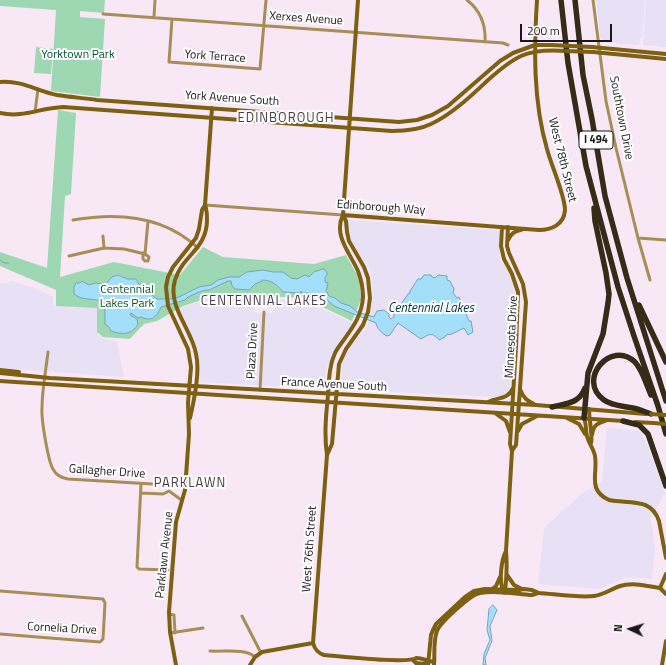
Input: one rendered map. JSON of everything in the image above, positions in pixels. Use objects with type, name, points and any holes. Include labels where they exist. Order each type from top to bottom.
[{"type":"highway","name":"I 494","points":[[561,0],[568,63],[586,166],[618,287],[666,434]]},
{"type":"highway","name":"I 494","points":[[575,0],[583,75],[605,196],[627,278],[666,401]]},
{"type":"highway","points":[[552,406],[578,400],[584,391],[590,366],[604,334],[608,298],[606,273],[595,221],[592,190]]},
{"type":"highway","points":[[627,278],[649,329],[666,362]]},
{"type":"highway","points":[[651,414],[634,408],[609,403],[602,399],[597,393],[594,383],[596,370],[603,361],[609,357],[622,356],[631,359],[638,366],[666,434]]},
{"type":"highway","points":[[587,380],[587,418]]},
{"type":"highway","points":[[623,421],[639,425],[648,434],[666,486]]},
{"type":"street","points":[[154,17],[155,0]]},
{"type":"street","points":[[264,25],[266,0]]},
{"type":"street","name":"West 76th Street","points":[[313,643],[327,455],[325,444],[330,367],[334,354],[355,324],[361,310],[363,295],[360,276],[341,236],[340,222],[343,215],[358,0]]},
{"type":"street","points":[[467,0],[475,8],[483,20],[485,27],[485,42]]},
{"type":"street","name":"West 78th Street","points":[[537,0],[535,45],[536,79],[547,149],[565,209],[564,216],[556,226]]},
{"type":"street","name":"Southtown Drive","points":[[593,0],[606,101],[638,238],[650,280]]},
{"type":"street","name":"Xerxes Avenue","points":[[103,14],[503,43],[508,45]]},
{"type":"street","name":"York Terrace","points":[[172,19],[169,62],[260,69],[264,25]]},
{"type":"street","name":"York Avenue South","points":[[0,82],[10,82],[64,96],[399,122],[417,120],[432,115],[448,106],[500,61],[513,53],[535,45],[592,47],[666,54]]},
{"type":"street","points":[[535,52],[593,52],[666,59]]},
{"type":"street","name":"York Avenue South","points":[[0,113],[9,115],[23,115],[46,108],[62,107],[392,131],[409,130],[431,124],[447,114],[505,65],[522,56],[535,52]]},
{"type":"street","points":[[35,112],[38,89]]},
{"type":"street","points":[[109,100],[109,110]]},
{"type":"street","name":"Parklawn Avenue","points":[[189,424],[195,386],[197,355],[178,310],[174,296],[174,282],[179,272],[198,248],[207,228],[207,210],[205,205],[212,108]]},
{"type":"street","name":"Edinborough Way","points":[[205,205],[529,229],[548,230],[556,226]]},
{"type":"street","name":"Parklawn Avenue","points":[[176,665],[173,633],[169,614],[176,522],[186,486],[189,386],[191,367],[189,353],[166,298],[167,282],[172,267],[193,243],[198,234],[202,210],[205,205]]},
{"type":"street","points":[[73,220],[103,215],[131,217],[169,227],[198,248]]},
{"type":"street","name":"West 76th Street","points":[[327,455],[332,444],[337,370],[339,362],[346,349],[362,327],[368,312],[370,292],[368,278],[364,267],[350,241],[346,221],[343,215]]},
{"type":"street","points":[[70,256],[104,248],[124,249],[144,253],[148,221]]},
{"type":"street","name":"Minnesota Drive","points":[[502,227],[501,246],[504,259],[512,274],[518,292],[510,444],[512,451],[506,551],[503,557],[504,591]]},
{"type":"street","name":"Minnesota Drive","points":[[508,227],[507,244],[509,253],[523,284],[525,294],[516,445],[512,451]]},
{"type":"street","points":[[507,244],[510,236],[516,231],[529,229]]},
{"type":"street","points":[[103,236],[104,248]]},
{"type":"street","points":[[638,238],[666,240]]},
{"type":"street","name":"Plaza Drive","points":[[260,390],[264,312]]},
{"type":"street","name":"Gallagher Drive","points":[[48,352],[42,414],[51,464],[55,472],[61,477],[68,479],[186,486]]},
{"type":"street","points":[[0,370],[13,370],[27,375]]},
{"type":"street","name":"France Avenue South","points":[[0,374],[6,373],[45,377],[335,395],[536,405],[666,415]]},
{"type":"street","name":"France Avenue South","points":[[0,381],[666,424]]},
{"type":"street","points":[[487,403],[494,399],[506,397],[514,383]]},
{"type":"street","points":[[520,386],[522,394],[526,400],[536,405]]},
{"type":"street","points":[[492,412],[506,421],[511,436]]},
{"type":"street","points":[[516,435],[522,424],[535,416],[544,415]]},
{"type":"street","points":[[563,417],[579,424],[590,441]]},
{"type":"street","points":[[587,418],[590,441],[595,457],[595,483],[598,490],[604,498],[609,500],[644,504],[652,508],[658,516],[666,558]]},
{"type":"street","points":[[590,441],[597,424],[608,420]]},
{"type":"street","points":[[141,484],[137,567],[139,569],[168,570]]},
{"type":"street","points":[[141,493],[163,494],[169,491],[180,499]]},
{"type":"street","points":[[491,590],[499,582],[504,573],[514,585],[539,593],[591,597],[626,585],[635,585],[660,588],[666,594]]},
{"type":"street","points":[[660,588],[666,574]]},
{"type":"street","points":[[250,665],[255,657],[261,653],[313,643],[315,649],[324,655],[413,660],[416,663],[434,664],[437,632],[446,620],[474,595],[524,589]]},
{"type":"street","points":[[428,663],[431,635],[436,624],[470,593],[478,590],[504,591],[532,595],[539,593]]},
{"type":"street","name":"Cornelia Drive","points":[[0,591],[101,598],[105,603],[103,639],[100,642],[0,634]]},
{"type":"street","points":[[242,616],[261,653]]},
{"type":"street","points":[[173,633],[203,628]]},
{"type":"street","points":[[662,665],[666,641]]},
{"type":"street","points":[[210,651],[243,652],[249,653],[255,657]]},
{"type":"shaded area","points":[[596,0],[645,0],[642,37],[639,45],[604,42],[600,38]]},
{"type":"shaded area","points":[[646,0],[666,0],[666,47],[643,45]]},
{"type":"shaded area","points":[[348,220],[496,230],[499,232],[500,259],[511,277],[516,300],[510,387],[508,394],[501,397],[347,390],[341,377],[343,355],[367,327],[373,297],[370,270],[351,240]]},
{"type":"shaded area","points":[[13,281],[37,289],[53,297],[53,306],[97,308],[97,333],[103,339],[117,341],[124,377],[0,368],[0,284]]},
{"type":"shaded area","points":[[239,295],[252,298],[255,303],[253,312],[272,313],[277,300],[285,299],[292,302],[294,300],[301,303],[303,301],[354,323],[335,350],[326,370],[322,389],[201,382],[198,377],[199,358],[194,341],[180,308],[219,296],[230,297]]},
{"type":"shaded area","points":[[607,428],[640,431],[647,444],[665,493],[650,519],[655,549],[652,579],[626,577],[600,589],[538,584],[544,528],[580,495],[602,481]]},
{"type":"green space","name":"Yorktown Park","points":[[0,0],[105,0],[104,13],[80,11],[80,17],[105,19],[100,97],[51,91],[56,10],[0,6]]},
{"type":"green space","points":[[36,47],[53,49],[51,74],[34,73]]},
{"type":"green space","name":"Centennial Lakes Park","points":[[58,110],[76,113],[71,194],[65,196],[60,277],[114,262],[180,275],[203,247],[223,257],[314,264],[346,255],[360,280],[361,300],[352,321],[303,298],[221,294],[183,306],[157,321],[144,324],[130,339],[103,337],[97,332],[97,308],[56,306],[56,290],[0,266],[0,252],[47,268]]},
{"type":"water","name":"Centennial Lakes","points":[[324,269],[327,273],[325,282],[328,283],[326,291],[329,296],[350,306],[357,312],[374,317],[377,311],[384,310],[389,314],[391,319],[394,317],[394,314],[410,293],[418,279],[421,279],[424,275],[431,275],[435,278],[438,275],[447,276],[447,280],[450,281],[454,289],[453,293],[457,298],[459,297],[469,321],[471,321],[473,332],[468,335],[464,328],[452,334],[446,335],[439,340],[436,336],[431,334],[421,339],[398,323],[390,335],[387,336],[383,334],[376,323],[334,306],[320,296],[302,293],[301,291],[300,293],[283,292],[274,283],[262,280],[249,290],[235,289],[232,286],[231,281],[228,281],[209,290],[199,292],[185,300],[161,307],[156,316],[151,319],[141,317],[138,318],[131,313],[130,315],[137,319],[138,324],[136,328],[130,332],[119,333],[111,331],[105,324],[105,302],[81,298],[74,294],[74,287],[76,283],[80,283],[82,281],[89,285],[95,283],[106,284],[112,277],[118,275],[127,279],[136,279],[143,291],[150,293],[157,299],[170,299],[179,297],[199,287],[211,285],[218,280],[229,277],[239,277],[247,272],[263,270],[283,272],[291,278],[297,279],[305,275],[309,277],[314,272]]},
{"type":"water","points":[[493,605],[497,610],[490,626],[492,641],[485,658],[486,665],[483,665],[484,654],[490,640],[487,630],[489,609]]},
{"type":"waterway","points":[[0,260],[4,263],[9,263]]},
{"type":"district","name":"EDINBOROUGH","points":[[286,119]]},
{"type":"district","name":"CENTENNIAL LAKES","points":[[264,302]]},
{"type":"district","name":"PARKLAWN","points":[[190,484]]}]
